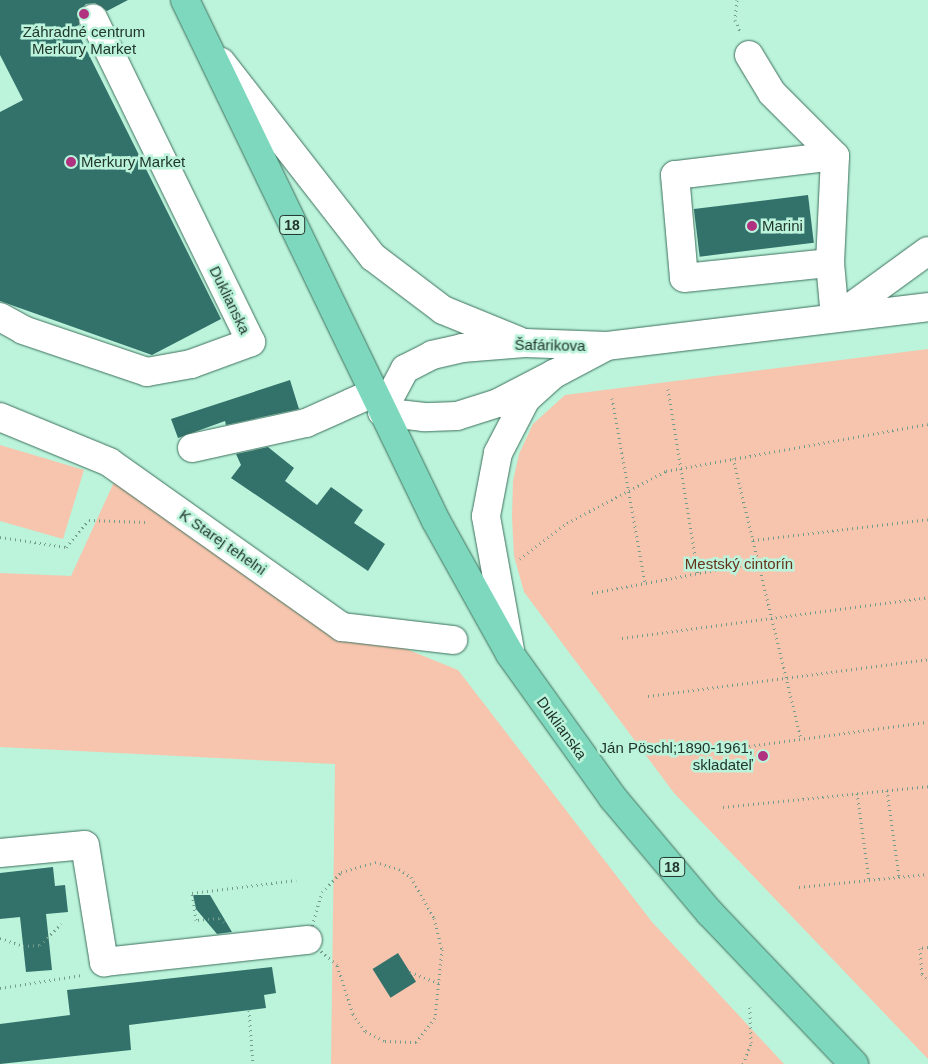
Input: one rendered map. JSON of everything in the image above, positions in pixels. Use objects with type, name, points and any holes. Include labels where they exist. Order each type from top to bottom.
[{"type":"main road","name":"Duklianska","points":[[185,0],[377,402],[436,521],[510,654],[544,705],[632,820],[710,913],[854,1064]]},
{"type":"street","name":"Duklianska","points":[[0,317],[23,330],[147,372],[191,364],[251,342],[93,18]]},
{"type":"street","points":[[203,38],[373,257],[443,310],[525,343]]},
{"type":"street","points":[[749,55],[772,93],[835,156],[830,263],[835,318]]},
{"type":"street","points":[[830,263],[684,278],[675,176],[835,156]]},
{"type":"street","points":[[835,318],[928,251]]},
{"type":"street","points":[[886,312],[928,291]]},
{"type":"street","name":"Šafárikova","points":[[554,374],[498,403],[457,416],[424,417],[377,402],[405,369],[432,355],[462,348],[525,343],[607,346],[928,307]]},
{"type":"street","points":[[510,654],[486,516],[498,452],[526,399],[554,374],[607,346]]},
{"type":"street","points":[[192,448],[306,423],[377,402]]},
{"type":"street","name":"K Starej tehelni","points":[[0,417],[109,462],[342,627],[452,640]]},
{"type":"street","points":[[0,854],[85,845],[104,962],[308,940]]},
{"type":"path","points":[[668,389],[698,574]]},
{"type":"path","points":[[612,398],[646,583]]},
{"type":"path","points":[[512,565],[567,523],[666,471],[928,424]]},
{"type":"path","points":[[734,458],[801,738]]},
{"type":"path","points":[[753,540],[928,519]]},
{"type":"path","points":[[0,537],[66,547],[89,520],[152,522]]},
{"type":"path","points":[[592,592],[758,562]]},
{"type":"path","points":[[622,638],[928,597]]},
{"type":"path","points":[[648,696],[928,659]]},
{"type":"path","points":[[690,754],[928,722]]},
{"type":"path","points":[[723,807],[928,786]]},
{"type":"path","points":[[887,790],[899,877]]},
{"type":"path","points":[[857,793],[869,880]]},
{"type":"path","points":[[375,862],[399,869],[410,876],[434,918],[442,949],[435,1018],[427,1032],[416,1042],[384,1040],[366,1030],[353,1014],[338,965],[308,940],[322,892],[341,872],[375,862]]},
{"type":"path","points":[[799,887],[928,874]]},
{"type":"path","points":[[239,947],[234,931],[219,918],[196,920],[192,893],[296,880]]},
{"type":"path","points":[[0,938],[23,946],[40,945],[61,924]]},
{"type":"path","points":[[928,947],[920,948],[922,974],[928,980]]},
{"type":"path","points":[[0,988],[64,980],[86,974],[104,962]]},
{"type":"path","points":[[410,972],[440,983]]},
{"type":"path","points":[[743,1064],[751,1043],[750,1007]]},
{"type":"path","points":[[249,1010],[253,1064]]},
{"type":"green space","name":"Mestský cintorín","points":[[928,349],[928,1059],[674,793],[524,592],[514,556],[512,517],[513,481],[519,454],[533,424],[565,395]]},
{"type":"green space","points":[[0,445],[84,470],[63,539],[0,521]]},
{"type":"green space","points":[[115,480],[288,601],[458,670],[652,922],[784,1064],[331,1064],[335,764],[0,747],[0,573],[71,576]]},
{"type":"building","name":"Merkury Market","points":[[0,0],[128,0],[107,11],[95,3],[86,4],[80,10],[79,25],[75,27],[221,319],[152,355],[0,301],[0,112],[23,100],[0,55]]},
{"type":"building","name":"Marini","points":[[808,195],[814,243],[700,257],[694,209]]},
{"type":"building","points":[[290,380],[299,409],[226,425],[225,421],[178,438],[171,419]]},
{"type":"building","points":[[268,447],[294,468],[285,481],[317,505],[331,487],[363,510],[354,523],[385,544],[368,571],[231,478],[241,465],[236,454]]},
{"type":"building","points":[[53,867],[55,886],[65,885],[68,912],[46,914],[52,970],[26,972],[20,917],[0,919],[0,873]]},
{"type":"building","points":[[193,895],[210,895],[232,932],[217,934],[196,909]]},
{"type":"building","points":[[398,953],[416,982],[391,998],[373,969]]},
{"type":"building","points":[[272,967],[276,993],[264,995],[266,1008],[129,1025],[131,1050],[0,1064],[0,1024],[70,1015],[67,990]]},
{"type":"place","name":"Záhradné centrum Merkury Market","points":[[84,14]]},
{"type":"place","name":"Merkury Market","points":[[71,162]]},
{"type":"place","name":"Marini","points":[[752,226]]},
{"type":"place","name":"Ján Pöschl;1890-1961, skladateľ","points":[[763,756]]}]
